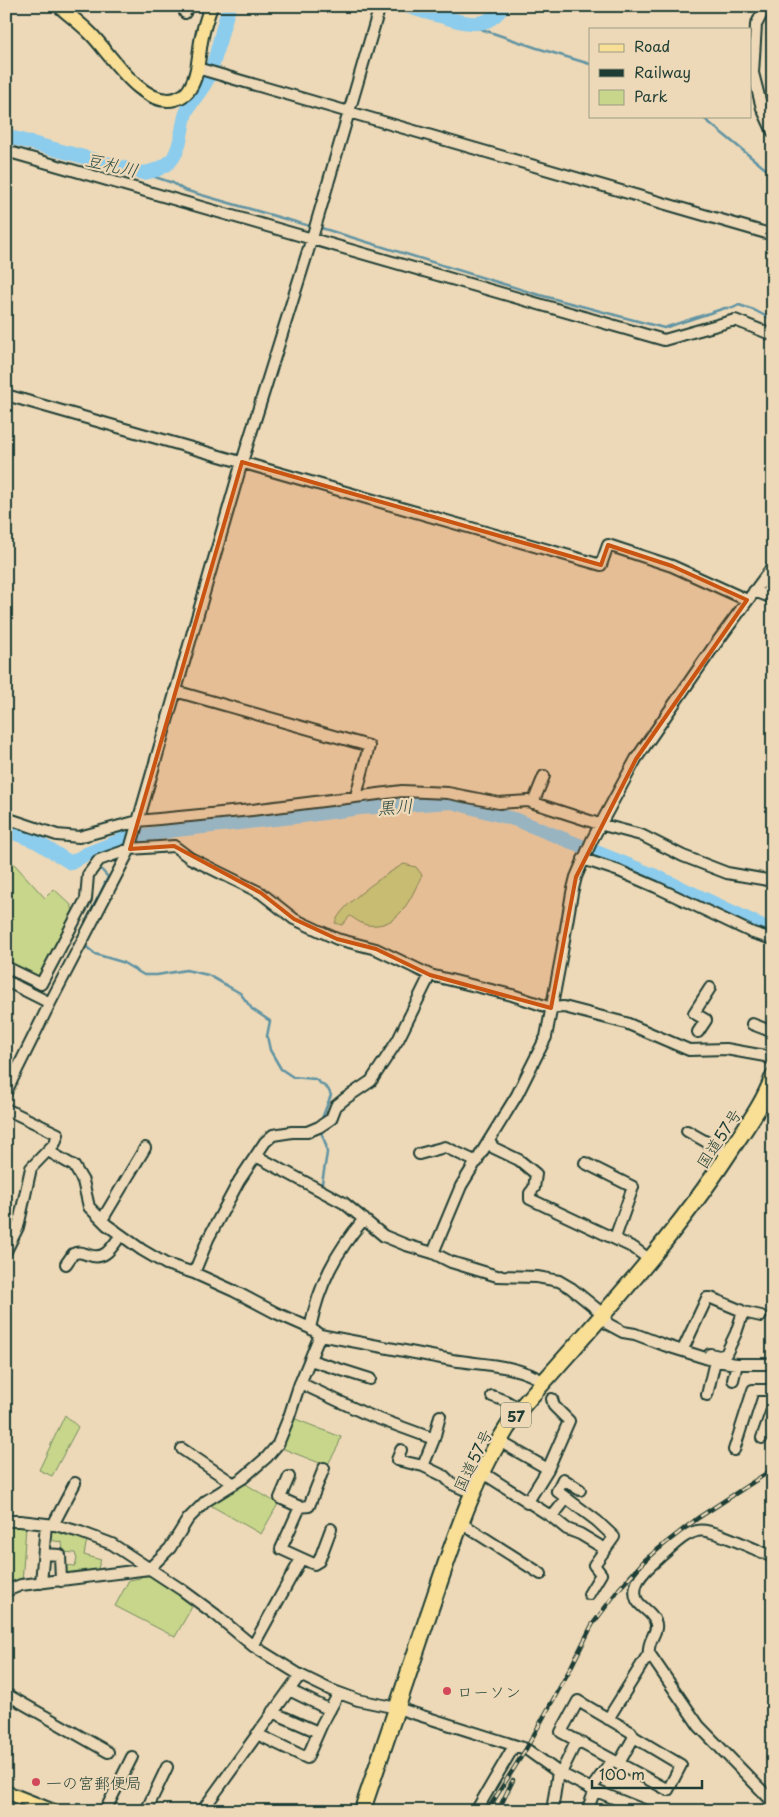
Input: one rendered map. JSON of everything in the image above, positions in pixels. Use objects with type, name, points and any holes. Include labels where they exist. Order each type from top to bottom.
[{"type":"highway","name":"国道57号","points":[[362,1811],[461,1523],[499,1441],[520,1409],[650,1260],[703,1192],[757,1111],[773,1077]]},
{"type":"main road","points":[[59,6],[92,34],[127,77],[148,93],[164,100],[179,97],[186,93],[191,86],[211,6]]},
{"type":"main road","points":[[6,1792],[54,1811]]},
{"type":"street","points":[[6,1092],[130,849],[242,462],[312,238],[380,6]]},
{"type":"street","points":[[766,6],[756,25],[753,73],[762,108],[773,132]]},
{"type":"street","points":[[197,68],[772,231]]},
{"type":"street","points":[[6,151],[664,340],[735,320],[773,335]]},
{"type":"street","points":[[6,394],[601,564],[608,545],[672,566],[747,600]]},
{"type":"street","points":[[433,1253],[462,1186],[533,1064],[546,1037],[572,893],[583,859],[599,824],[636,759],[747,600],[773,566]]},
{"type":"street","points":[[754,591],[773,598]]},
{"type":"street","points":[[175,691],[369,746],[356,796]]},
{"type":"street","points":[[533,803],[540,779]]},
{"type":"street","points":[[6,818],[57,835],[79,837],[138,821],[252,810],[402,791],[448,793],[499,804],[528,801],[599,824],[641,835],[683,856],[727,873],[773,881]]},
{"type":"street","points":[[6,967],[41,984],[86,899],[88,875],[99,860],[130,849],[174,846],[190,858],[261,893],[294,919],[337,939],[376,949],[430,975],[512,995],[551,1008],[564,1007],[626,1023],[690,1050],[726,1049],[765,1056],[773,1060]]},
{"type":"street","points":[[583,859],[626,874],[753,933],[773,939]]},
{"type":"street","points":[[194,1273],[208,1239],[240,1181],[265,1142],[273,1135],[307,1132],[319,1127],[331,1119],[336,1106],[372,1081],[398,1040],[430,975]]},
{"type":"street","points":[[6,981],[50,1003]]},
{"type":"street","points":[[698,1032],[706,1020],[694,1013],[710,988]]},
{"type":"street","points":[[752,1024],[773,1032]]},
{"type":"street","points":[[6,1109],[58,1134],[55,1143],[31,1168],[18,1227],[8,1245]]},
{"type":"street","points":[[687,1131],[728,1154]]},
{"type":"street","points":[[489,1142],[494,1148],[519,1160],[536,1174],[530,1199],[615,1238],[634,1248],[650,1260]]},
{"type":"street","points":[[420,1154],[445,1147],[477,1162]]},
{"type":"street","points":[[102,1220],[145,1148]]},
{"type":"street","points":[[48,1151],[74,1166],[83,1181],[89,1207],[102,1220],[121,1235],[166,1264],[194,1273],[310,1328],[320,1335],[452,1360],[504,1367],[526,1372],[544,1382]]},
{"type":"street","points":[[256,1156],[337,1199],[384,1236],[433,1253],[451,1262],[497,1276],[542,1278],[559,1281],[571,1288],[603,1314],[608,1324],[623,1332],[685,1345],[719,1356],[726,1354],[736,1333],[742,1312]]},
{"type":"street","points":[[585,1163],[633,1187],[615,1238]]},
{"type":"street","points":[[310,1328],[315,1302],[321,1287],[350,1235],[364,1219]]},
{"type":"street","points":[[66,1264],[72,1254],[79,1252],[93,1257],[102,1257],[108,1253],[121,1235]]},
{"type":"street","points":[[685,1345],[707,1298],[712,1298],[742,1312],[761,1316]]},
{"type":"street","points":[[634,1334],[715,1361],[737,1364],[773,1364]]},
{"type":"street","points":[[6,1591],[21,1586],[149,1569],[170,1548],[188,1519],[206,1501],[234,1484],[267,1457],[278,1444],[320,1335]]},
{"type":"street","points":[[310,1360],[370,1379]]},
{"type":"street","points":[[707,1395],[715,1361]]},
{"type":"street","points":[[733,1380],[737,1364]]},
{"type":"street","points":[[300,1383],[366,1414],[434,1439]]},
{"type":"street","points":[[734,1450],[753,1390],[773,1390]]},
{"type":"street","points":[[492,1396],[520,1409]]},
{"type":"street","points":[[527,1502],[548,1468],[569,1421],[554,1406],[552,1400]]},
{"type":"street","points":[[762,1438],[773,1407]]},
{"type":"street","points":[[423,1466],[434,1439],[440,1416]]},
{"type":"street","points":[[499,1441],[548,1468]]},
{"type":"street","points":[[182,1449],[234,1484]]},
{"type":"street","points":[[401,1450],[397,1460],[423,1466],[444,1476],[452,1484],[463,1490],[474,1492]]},
{"type":"street","points":[[289,1477],[280,1498],[300,1507],[309,1506],[324,1468]]},
{"type":"street","points":[[483,1472],[552,1517],[567,1529],[580,1534],[605,1549]]},
{"type":"street","points":[[580,1490],[563,1479],[557,1491],[597,1521],[614,1538],[594,1565],[601,1574],[589,1594]]},
{"type":"street","points":[[41,1584],[44,1554],[50,1525],[75,1483]]},
{"type":"street","points":[[552,1517],[566,1499]]},
{"type":"street","points":[[300,1507],[282,1549],[314,1564],[319,1561],[331,1530]]},
{"type":"street","points":[[6,1521],[50,1525],[80,1532],[112,1544],[216,1615],[253,1646],[300,1674],[358,1700],[397,1708],[526,1749],[559,1773],[646,1811]]},
{"type":"street","points":[[461,1523],[540,1574]]},
{"type":"street","points":[[769,1811],[770,1798],[698,1726],[650,1653],[648,1645],[656,1629],[655,1621],[651,1614],[640,1606],[636,1594],[636,1586],[640,1577],[687,1535],[699,1530],[713,1532],[773,1557]]},
{"type":"street","points":[[44,1554],[60,1555],[60,1582]]},
{"type":"street","points":[[253,1646],[301,1558]]},
{"type":"street","points":[[608,1718],[650,1653]]},
{"type":"street","points":[[202,1811],[300,1674]]},
{"type":"street","points":[[288,1690],[330,1710]]},
{"type":"street","points":[[257,1734],[307,1758],[318,1732],[339,1693]]},
{"type":"street","points":[[6,1694],[108,1752]]},
{"type":"street","points":[[578,1701],[631,1732],[634,1737],[682,1765],[668,1790],[561,1732],[578,1701]]},
{"type":"street","points":[[272,1712],[318,1732]]},
{"type":"street","points":[[587,1811],[593,1789],[634,1737]]},
{"type":"street","points":[[552,1811],[559,1773],[577,1740]]},
{"type":"street","points":[[476,1811],[514,1746]]},
{"type":"street","points":[[105,1811],[132,1757]]},
{"type":"street","points":[[146,1811],[167,1767]]},
{"type":"highlighted area","points":[[242,462],[601,565],[608,545],[672,566],[747,600],[636,759],[576,877],[551,1008],[430,975],[376,949],[337,939],[294,919],[261,893],[174,846],[130,849]]},
{"type":"green space","points":[[6,855],[45,898],[54,889],[71,905],[74,913],[39,980],[6,965]]},
{"type":"green space","points":[[404,864],[416,867],[422,875],[408,902],[396,917],[378,925],[360,923],[350,916],[342,925],[335,923],[339,915],[354,899],[375,882]]},
{"type":"green space","points":[[65,1415],[78,1427],[52,1476],[39,1470]]},
{"type":"green space","points":[[293,1418],[341,1437],[327,1466],[279,1447]]},
{"type":"green space","points":[[241,1481],[278,1504],[261,1534],[208,1504]]},
{"type":"green space","points":[[6,1525],[26,1526],[22,1583],[6,1587]]},
{"type":"green space","points":[[49,1529],[87,1539],[84,1555],[101,1560],[96,1573],[63,1578],[62,1565],[75,1566],[77,1559],[75,1553],[63,1552],[62,1542],[48,1540]]},
{"type":"green space","points":[[142,1576],[155,1576],[193,1605],[175,1637],[115,1606],[129,1580]]},
{"type":"waterway","name":"豆札川","points":[[6,136],[143,173],[163,167],[176,153],[186,113],[211,71],[230,6]]},
{"type":"waterway","name":"豆札川","points":[[406,6],[469,23],[484,22],[491,19],[503,6]]},
{"type":"waterway","points":[[466,24],[589,64]]},
{"type":"waterway","points":[[703,118],[773,175]]},
{"type":"waterway","points":[[143,173],[173,183],[184,190],[313,227]]},
{"type":"waterway","points":[[318,227],[536,294],[664,328],[739,305],[773,320]]},
{"type":"waterway","name":"黒川","points":[[6,830],[37,842],[71,863],[86,854],[124,839],[176,830],[360,808],[452,802],[517,820],[658,877],[773,931]]},
{"type":"waterway","points":[[86,854],[94,862]]},
{"type":"waterway","points":[[80,940],[78,938],[108,877],[98,866]]},
{"type":"waterway","points":[[83,944],[95,954],[122,962],[144,975],[157,975],[186,970],[208,975],[240,993],[252,1009],[270,1021],[267,1036],[270,1050],[281,1069],[293,1077],[315,1079],[328,1089],[331,1095],[321,1121]]},
{"type":"waterway","points":[[320,1129],[327,1153],[322,1183]]},
{"type":"railway","points":[[487,1811],[526,1749],[592,1625],[619,1589],[645,1560],[667,1542],[698,1518],[773,1469]]},
{"type":"railway","points":[[498,1811],[513,1780]]},
{"type":"place","name":"ローソン","points":[[447,1691]]},
{"type":"place","name":"一の宮郵便局","points":[[36,1782]]}]
